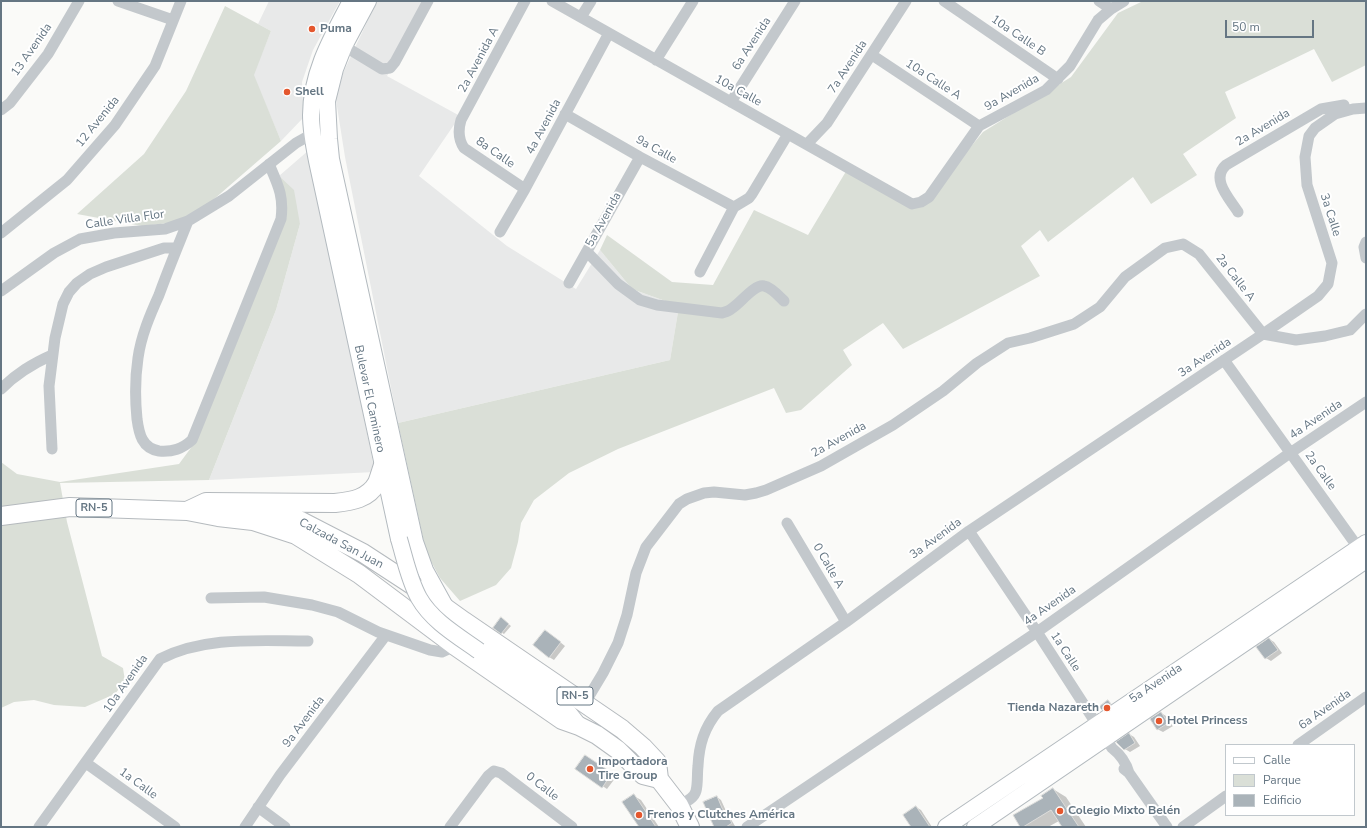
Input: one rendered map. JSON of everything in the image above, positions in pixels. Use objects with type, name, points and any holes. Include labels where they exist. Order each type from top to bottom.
[{"type":"main road","name":"Bulevar El Caminero","points":[[351,1],[320,65],[312,100],[312,134],[382,465],[399,539],[411,580],[419,598],[444,626],[556,703],[568,712],[579,726]]},
{"type":"main road","name":"Bulevar El Caminero","points":[[368,1],[344,46],[335,69],[327,101],[328,128],[332,159],[415,542],[425,570],[446,608]]},
{"type":"main road","points":[[312,134],[328,128]]},
{"type":"main road","points":[[187,511],[206,502],[336,503],[363,498],[377,483],[382,465]]},
{"type":"main road","name":"RN-5","points":[[1,516],[70,507],[187,511]]},
{"type":"main road","name":"Calzada San Juan","points":[[187,511],[219,507],[266,511],[302,521],[363,553],[585,702],[622,729],[643,747],[657,762],[659,780],[679,805],[690,827]]},
{"type":"main road","name":"Calzada San Juan","points":[[187,511],[218,517],[253,520],[296,535],[359,574],[451,644],[562,720],[597,735],[618,750],[643,775],[659,780]]},
{"type":"main road","name":"5a Avenida","points":[[946,827],[1096,724],[1364,552]]},
{"type":"main road","name":"5a Avenida","points":[[975,827],[1109,743],[1364,552]]},
{"type":"main road","points":[[451,644],[468,624]]},
{"type":"street","name":"13 Avenida","points":[[1,110],[10,103],[48,54],[79,1]]},
{"type":"street","points":[[118,1],[173,20]]},
{"type":"street","name":"12 Avenida","points":[[1,233],[67,180],[115,125],[155,66],[181,1]]},
{"type":"street","points":[[344,46],[382,69],[390,68],[428,1]]},
{"type":"street","name":"2a Avenida A","points":[[459,132],[461,120],[525,1]]},
{"type":"street","name":"10a Calle","points":[[552,1],[912,204]]},
{"type":"street","points":[[581,17],[591,1]]},
{"type":"street","points":[[656,60],[693,1]]},
{"type":"street","name":"6a Avenida","points":[[731,102],[795,1]]},
{"type":"street","name":"7a Avenida","points":[[807,144],[827,123],[906,1]]},
{"type":"street","name":"10a Calle B","points":[[944,1],[1058,79]]},
{"type":"street","points":[[1099,1],[1111,8]]},
{"type":"street","name":"9a Avenida","points":[[912,204],[921,202],[929,197],[979,126],[1046,90],[1058,79],[1070,66],[1098,20],[1111,8],[1124,1]]},
{"type":"street","name":"4a Avenida","points":[[500,232],[525,189],[609,33]]},
{"type":"street","name":"10a Calle A","points":[[872,55],[979,126]]},
{"type":"street","name":"2a Avenida","points":[[1238,212],[1219,179],[1222,168],[1321,109],[1357,104],[1363,105],[1366,108]]},
{"type":"street","name":"3a Calle","points":[[1263,334],[1318,296],[1328,284],[1332,263],[1307,185],[1305,157],[1309,136],[1315,128],[1335,114],[1353,109],[1366,108]]},
{"type":"street","name":"9a Calle","points":[[565,114],[640,157],[734,207]]},
{"type":"street","name":"8a Calle","points":[[459,132],[460,143],[464,148],[525,189]]},
{"type":"street","name":"Calle Villa Flor","points":[[1,291],[54,253],[80,239],[114,233],[165,229],[188,221],[229,196],[296,143],[312,134]]},
{"type":"street","points":[[700,272],[734,207],[749,198],[752,194],[788,134]]},
{"type":"street","name":"5a Avenida","points":[[569,283],[640,157]]},
{"type":"street","points":[[188,221],[144,333],[138,357],[136,376],[136,410],[139,430],[143,441],[149,448],[158,450],[176,450],[185,446],[192,440],[281,219],[283,207],[282,195],[269,164]]},
{"type":"street","points":[[1366,242],[1364,248],[1366,258]]},
{"type":"street","name":"2a Avenida","points":[[585,702],[603,673],[618,643],[627,615],[636,573],[646,547],[679,504],[695,495],[704,493],[714,492],[745,495],[756,493],[821,466],[893,425],[942,391],[977,363],[1008,343],[1030,338],[1074,324],[1100,307],[1125,278],[1165,248],[1183,244]]},
{"type":"street","name":"2a Calle A","points":[[1183,244],[1199,254],[1263,334]]},
{"type":"street","points":[[52,450],[49,386],[52,355],[54,338],[63,304],[69,292],[77,283],[90,274],[106,267],[164,248],[177,248]]},
{"type":"street","points":[[587,252],[628,292],[640,300],[657,305],[722,313],[732,309],[755,288],[763,285],[768,287],[784,301]]},
{"type":"street","points":[[1263,334],[1296,340],[1325,336],[1350,330],[1366,314]]},
{"type":"street","name":"3a Avenida","points":[[679,805],[692,797],[696,792],[698,756],[701,740],[711,720],[718,711],[846,622],[969,531],[1263,334]]},
{"type":"street","points":[[1,389],[32,364],[52,355]]},
{"type":"street","name":"2a Calle","points":[[1224,360],[1290,453],[1364,552]]},
{"type":"street","name":"4a Avenida","points":[[746,827],[1037,632],[1290,453],[1366,402]]},
{"type":"street","name":"0 Calle A","points":[[787,523],[846,622]]},
{"type":"street","name":"1a Calle","points":[[969,531],[1109,743],[1115,759],[1121,767],[1130,773],[1167,827]]},
{"type":"street","points":[[211,598],[264,598],[312,605],[338,612],[386,635],[435,652],[442,652],[451,644]]},
{"type":"street","name":"9a Avenida","points":[[244,827],[280,775],[386,635]]},
{"type":"street","name":"10a Avenida","points":[[39,827],[160,659],[174,652],[193,646],[216,643],[308,641]]},
{"type":"street","name":"6a Avenida","points":[[1299,744],[1366,697]]},
{"type":"street","name":"1a Calle","points":[[86,763],[175,827]]},
{"type":"street","name":"0 Calle","points":[[450,827],[488,776],[494,771],[501,773],[572,827]]},
{"type":"street","points":[[1183,827],[1225,797]]},
{"type":"street","points":[[258,807],[285,827]]},
{"type":"shaded area","points":[[269,1],[340,1],[313,50],[302,82],[304,117],[281,141],[253,75],[271,31],[258,24]]},
{"type":"shaded area","points":[[377,1],[430,1],[387,76],[460,116],[419,176],[507,246],[576,289],[600,250],[632,289],[679,306],[670,360],[398,423],[345,157],[336,100],[343,73]]},
{"type":"shaded area","points":[[309,150],[375,472],[209,480],[276,310],[300,224],[279,176]]},
{"type":"green space","points":[[1366,1],[1366,65],[1332,82],[1314,49],[1225,92],[1236,118],[1183,154],[1197,175],[1151,204],[1133,177],[1048,242],[1040,230],[1021,246],[1040,276],[903,349],[883,323],[843,350],[852,365],[801,410],[786,413],[774,388],[618,449],[569,473],[534,500],[521,523],[511,568],[496,585],[460,601],[440,578],[426,552],[398,423],[670,360],[679,306],[632,289],[600,250],[607,235],[672,282],[713,285],[754,210],[808,235],[848,168],[922,206],[983,132],[1071,77],[1118,13],[1141,2]]},
{"type":"green space","points":[[225,6],[271,31],[254,75],[281,141],[213,200],[179,222],[142,226],[77,214],[144,154],[186,91]]},
{"type":"green space","points":[[279,176],[294,190],[300,224],[276,310],[209,480],[60,483],[67,522],[102,656],[123,668],[125,681],[115,694],[85,707],[54,705],[34,700],[14,702],[1,708],[1,462],[17,474],[60,482],[179,464],[193,445],[280,207]]},
{"type":"building","points":[[501,617],[509,624],[501,634],[493,628]]},
{"type":"building","points":[[545,630],[561,642],[549,658],[533,645]]},
{"type":"building","points":[[1269,638],[1278,650],[1265,659],[1256,647]]},
{"type":"building","points":[[1108,700],[1111,704],[1102,710],[1099,707]]},
{"type":"building","name":"Hotel Princess","points":[[1161,712],[1168,723],[1157,730],[1150,719]]},
{"type":"building","points":[[1129,733],[1135,743],[1124,750],[1116,742]]},
{"type":"building","name":"Importadora Tire Group","points":[[585,755],[612,773],[602,788],[575,769]]},
{"type":"building","points":[[1053,788],[1079,827],[1062,827],[1051,810],[1023,827],[1020,827],[1013,815],[1043,798],[1041,796]]},
{"type":"building","name":"Frenos y Clutches América","points":[[634,794],[656,827],[639,827],[622,802]]},
{"type":"building","points":[[717,796],[722,808],[732,823],[726,827],[714,827],[703,802]]},
{"type":"building","points":[[916,806],[930,827],[911,827],[903,815]]},
{"type":"place","name":"Puma","points":[[312,29]]},
{"type":"place","name":"Shell","points":[[287,92]]},
{"type":"place","name":"Tienda Nazareth","points":[[1107,708]]},
{"type":"place","name":"Hotel Princess","points":[[1159,721]]},
{"type":"place","name":"Importadora Tire Group","points":[[590,769]]},
{"type":"place","name":"Colegio Mixto Belén","points":[[1060,811]]},
{"type":"place","name":"Frenos y Clutches América","points":[[639,815]]}]
